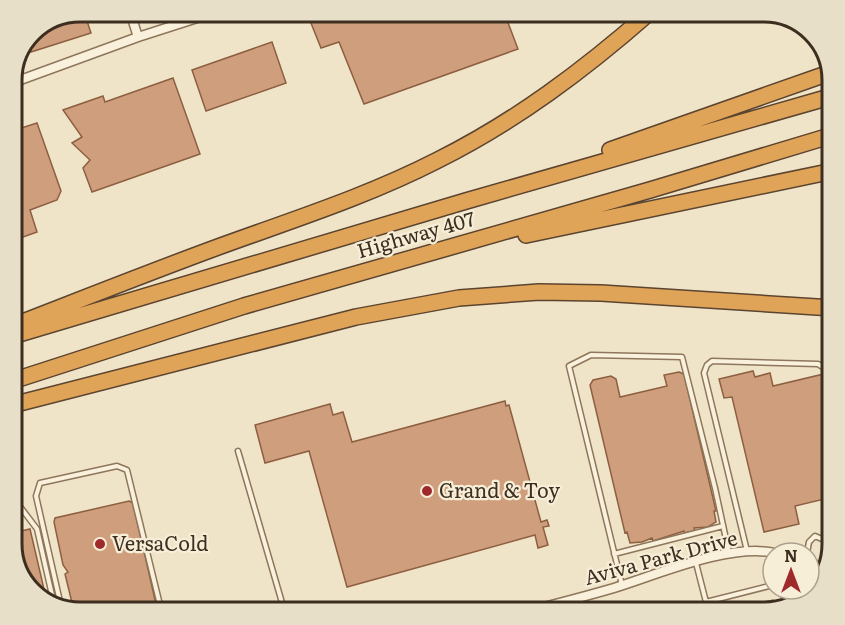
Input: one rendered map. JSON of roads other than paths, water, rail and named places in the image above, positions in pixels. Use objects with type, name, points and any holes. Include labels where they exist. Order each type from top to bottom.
[{"type":"highway","points":[[23,322],[159,268],[360,195],[440,160],[542,100],[639,22]]},
{"type":"highway","points":[[466,201],[822,76]]},
{"type":"highway","name":"Highway 407","points":[[23,333],[466,201],[822,99]]},
{"type":"highway","name":"Highway 407","points":[[23,377],[244,306],[822,138]]},
{"type":"highway","points":[[397,261],[822,173]]},
{"type":"highway","points":[[23,402],[356,317],[459,298],[570,292],[822,307]]},
{"type":"street","points":[[133,22],[138,37]]},
{"type":"street","points":[[23,78],[185,22]]},
{"type":"street","name":"Aviva Park Drive","points":[[560,602],[695,562],[748,551],[761,552]]},
{"type":"lane","points":[[622,585],[569,366],[591,355],[682,357],[729,554]]},
{"type":"lane","points":[[748,551],[704,373],[707,365],[712,362],[818,364],[822,367]]},
{"type":"lane","points":[[238,451],[282,602]]},
{"type":"lane","points":[[59,598],[36,496],[40,483],[117,466],[128,470],[159,602]]},
{"type":"lane","points":[[23,511],[37,529],[52,595]]},
{"type":"lane","points":[[614,554],[723,526]]},
{"type":"lane","points":[[695,562],[706,602],[761,588]]},
{"type":"place","name":"Grand & Toy","points":[[427,491]]},
{"type":"place","name":"VersaCold","points":[[100,544]]}]
